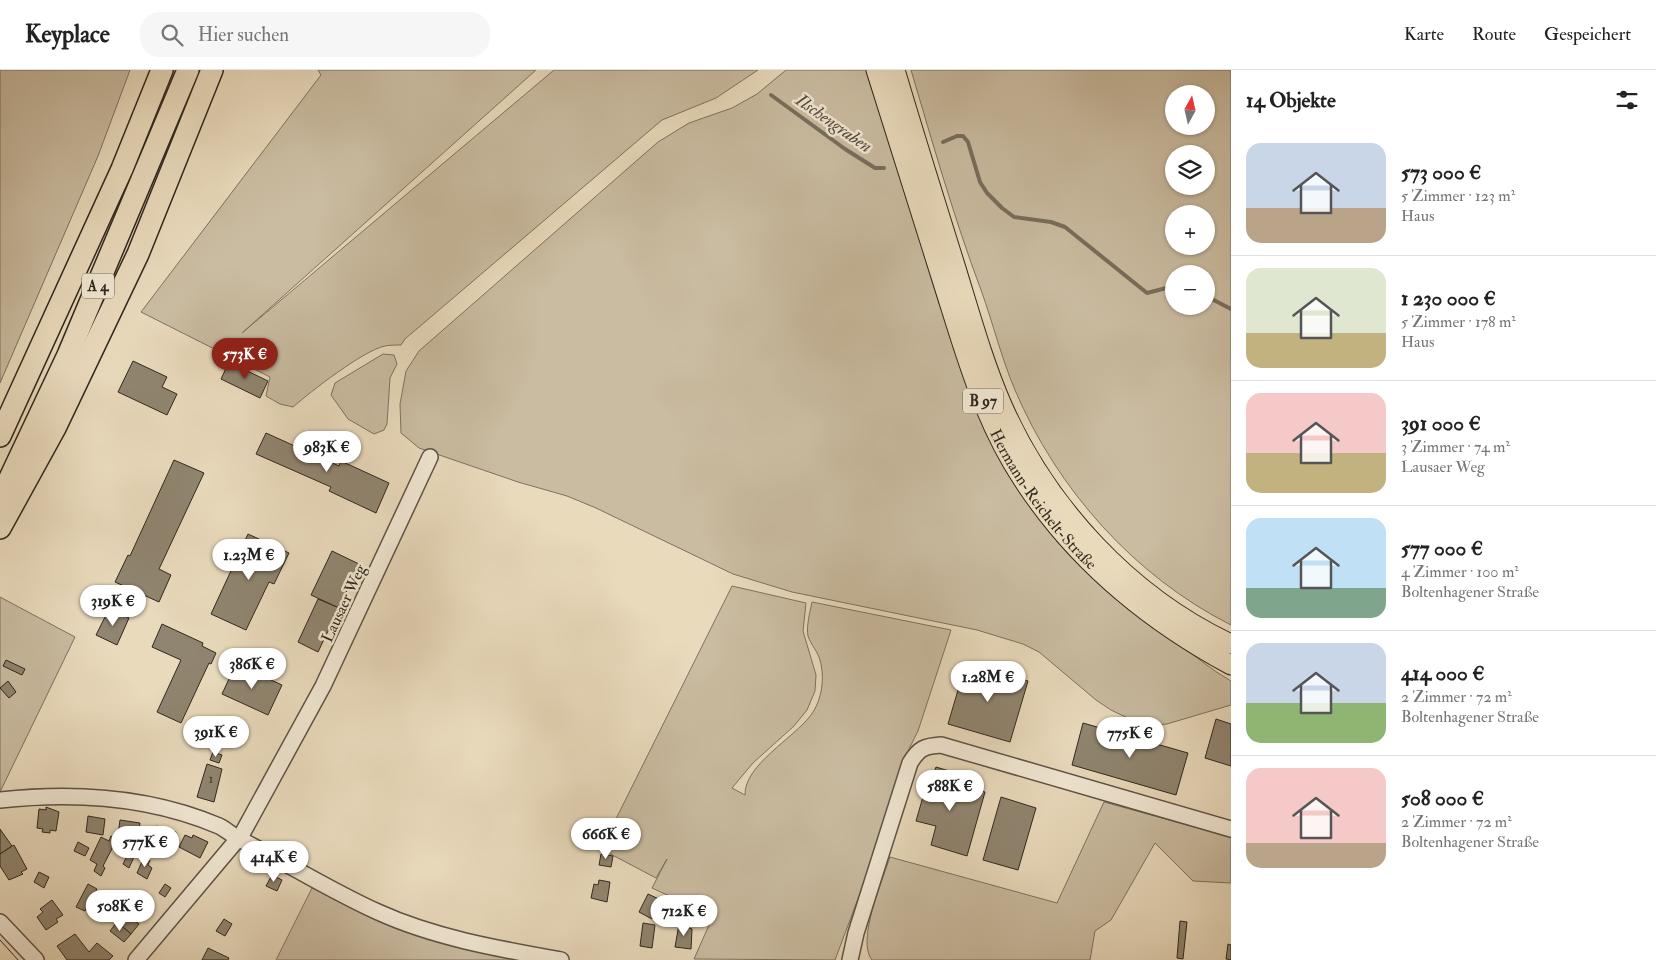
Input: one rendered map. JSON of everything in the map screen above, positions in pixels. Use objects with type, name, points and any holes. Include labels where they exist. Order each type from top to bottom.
[{"type":"highway","name":"A 4","points":[[0,436],[122,169],[162,70]]},
{"type":"highway","name":"A 4","points":[[0,499],[68,355],[188,70]]},
{"type":"highway","points":[[0,528],[55,428],[138,254],[212,70]]},
{"type":"main road","name":"Hermann-Reichelt-Straße","points":[[876,70],[976,387],[1012,461],[1045,511],[1093,567],[1148,614],[1231,665]]},
{"type":"main road","name":"Hermann-Reichelt-Straße","points":[[894,70],[987,365],[1002,406],[1027,453],[1058,500],[1105,554],[1157,599],[1186,619],[1231,644]]},
{"type":"street","name":"Lausaer Weg","points":[[136,960],[219,860],[239,839],[323,686],[430,457]]},
{"type":"street","points":[[850,960],[856,933],[910,763],[916,752],[925,746],[941,745],[1231,829]]},
{"type":"street","points":[[0,800],[59,796],[146,805],[188,815],[220,827],[239,839],[380,913],[487,946],[561,960]]},
{"type":"street","points":[[0,922],[36,960]]},
{"type":"shaded area","points":[[0,70],[130,70],[98,156],[0,383]]},
{"type":"shaded area","points":[[318,70],[536,70],[242,333],[554,70],[758,70],[716,98],[662,120],[405,339],[401,345],[385,346],[364,355],[324,382],[293,407],[280,404],[266,396],[270,377],[141,312],[321,75]]},
{"type":"shaded area","points":[[786,70],[869,70],[948,331],[973,399],[1004,464],[1044,525],[1072,558],[1138,614],[1231,681],[1231,705],[1167,724],[1153,725],[1136,722],[1111,710],[1096,700],[1039,652],[1023,644],[977,630],[792,592],[733,574],[596,508],[567,496],[518,482],[419,448],[401,433],[400,404],[406,371],[419,351],[658,142],[689,123],[732,108],[757,94]]},
{"type":"shaded area","points":[[911,70],[1231,70],[1231,625],[1196,605],[1162,582],[1131,555],[1102,526],[1076,495],[1053,462],[1032,427],[1010,378],[953,208]]},
{"type":"shaded area","points":[[383,354],[394,355],[397,364],[390,378],[387,424],[384,430],[374,434],[348,419],[331,395],[335,383]]},
{"type":"shaded area","points":[[732,586],[806,603],[803,631],[816,675],[815,691],[807,710],[794,726],[753,763],[732,788],[745,795],[747,784],[753,773],[771,752],[803,724],[818,703],[822,689],[822,667],[808,636],[808,619],[812,602],[951,630],[918,731],[908,751],[871,864],[835,960],[694,959],[713,916],[652,888],[667,859],[656,878],[601,849]]},
{"type":"shaded area","points":[[0,597],[75,637],[0,792]]},
{"type":"shaded area","points":[[1104,802],[1231,837],[1231,883],[1193,881],[1155,843],[1111,920],[1095,931],[1090,960],[872,960],[868,951],[869,925],[872,910],[890,857],[1057,903]]},
{"type":"shaded area","points":[[312,888],[359,910],[521,960],[276,960]]},
{"type":"building","points":[[133,361],[167,377],[162,387],[177,394],[167,415],[118,392]]},
{"type":"building","points":[[229,362],[268,381],[260,398],[221,379]]},
{"type":"building","points":[[266,433],[339,466],[341,461],[389,483],[376,513],[329,491],[331,487],[256,454]]},
{"type":"building","points":[[174,460],[204,473],[159,569],[171,575],[159,602],[115,582],[128,555],[130,556]]},
{"type":"building","points":[[248,534],[289,553],[274,584],[269,582],[246,630],[211,614]]},
{"type":"building","points":[[332,551],[359,564],[339,608],[311,595]]},
{"type":"building","points":[[318,599],[339,608],[318,652],[298,642]]},
{"type":"building","points":[[109,609],[129,618],[117,645],[96,635]]},
{"type":"building","points":[[162,624],[203,643],[202,646],[216,653],[211,664],[209,663],[181,723],[157,712],[181,660],[152,647]]},
{"type":"building","points":[[6,660],[25,669],[22,675],[3,666]]},
{"type":"building","points":[[966,663],[1028,681],[1010,742],[948,724]]},
{"type":"building","points":[[236,664],[282,685],[268,715],[222,694]]},
{"type":"building","points":[[8,681],[16,692],[9,698],[0,688]]},
{"type":"building","points":[[1216,719],[1231,724],[1231,766],[1205,758]]},
{"type":"building","points":[[1083,723],[1188,753],[1176,795],[1072,765]]},
{"type":"building","points":[[213,752],[222,755],[219,763],[210,760]]},
{"type":"building","points":[[207,764],[222,769],[214,802],[197,797]]},
{"type":"building","points":[[936,767],[949,771],[947,778],[942,776],[942,780],[985,792],[967,856],[931,845],[936,826],[916,821],[929,776],[932,777]]},
{"type":"building","points":[[1001,797],[1036,808],[1018,870],[983,860]]},
{"type":"building","points":[[46,807],[59,812],[56,831],[50,830],[50,833],[42,832],[43,829],[37,828],[39,809],[46,810]]},
{"type":"building","points":[[88,816],[105,819],[103,835],[86,832]]},
{"type":"building","points":[[120,820],[140,823],[138,837],[133,836],[131,852],[116,850]]},
{"type":"building","points":[[156,826],[176,832],[171,850],[151,844]]},
{"type":"building","points":[[0,829],[12,846],[0,854]]},
{"type":"building","points":[[185,835],[192,838],[193,835],[208,842],[200,858],[179,847]]},
{"type":"building","points":[[111,836],[117,839],[103,866],[105,868],[101,876],[94,871],[97,864],[90,860],[101,837],[109,841]]},
{"type":"building","points":[[78,842],[89,848],[85,856],[74,851]]},
{"type":"building","points":[[14,845],[27,869],[21,872],[23,874],[9,880],[0,866],[0,854]]},
{"type":"building","points":[[128,854],[134,857],[129,868],[123,864]]},
{"type":"building","points":[[601,854],[613,856],[611,867],[599,865]]},
{"type":"building","points":[[144,857],[150,860],[148,865],[152,868],[147,879],[137,873]]},
{"type":"building","points":[[39,872],[49,877],[44,888],[34,882]]},
{"type":"building","points":[[272,875],[282,880],[277,891],[266,886]]},
{"type":"building","points":[[599,880],[610,882],[607,902],[591,898],[594,884],[598,885]]},
{"type":"building","points":[[88,884],[97,889],[85,911],[76,907]]},
{"type":"building","points":[[165,884],[171,888],[165,897],[159,893]]},
{"type":"building","points":[[648,894],[661,900],[659,906],[671,912],[668,918],[655,912],[652,919],[639,912]]},
{"type":"building","points":[[52,900],[63,915],[56,919],[58,922],[46,930],[37,917],[43,912],[40,909]]},
{"type":"building","points":[[682,902],[696,910],[692,918],[677,910]]},
{"type":"building","points":[[124,913],[139,924],[131,934],[117,922]]},
{"type":"building","points":[[224,919],[232,924],[225,936],[216,931]]},
{"type":"building","points":[[1180,921],[1187,922],[1183,959],[1177,958]]},
{"type":"building","points":[[117,922],[131,934],[124,942],[110,931]]},
{"type":"building","points":[[643,923],[655,925],[652,948],[640,946]]},
{"type":"building","points":[[679,924],[689,924],[689,928],[692,929],[691,949],[675,947]]},
{"type":"building","points":[[75,934],[89,952],[97,943],[113,956],[109,960],[67,960],[57,946]]},
{"type":"building","points":[[1228,944],[1231,945],[1231,960],[1226,959]]},
{"type":"building","points":[[208,948],[229,958],[228,960],[202,960]]},
{"type":"waterway","name":"Ilschengraben","points":[[771,95],[845,149],[875,168],[884,168]]},
{"type":"waterway","name":"Ilschengraben","points":[[943,142],[957,136],[963,136],[968,142],[980,182],[987,193],[1014,217],[1051,222],[1065,227],[1147,293],[1165,288]]},
{"type":"waterway","name":"Ilschengraben","points":[[1215,301],[1231,309]]},
{"type":"tram line","points":[[0,940],[18,960]]}]
